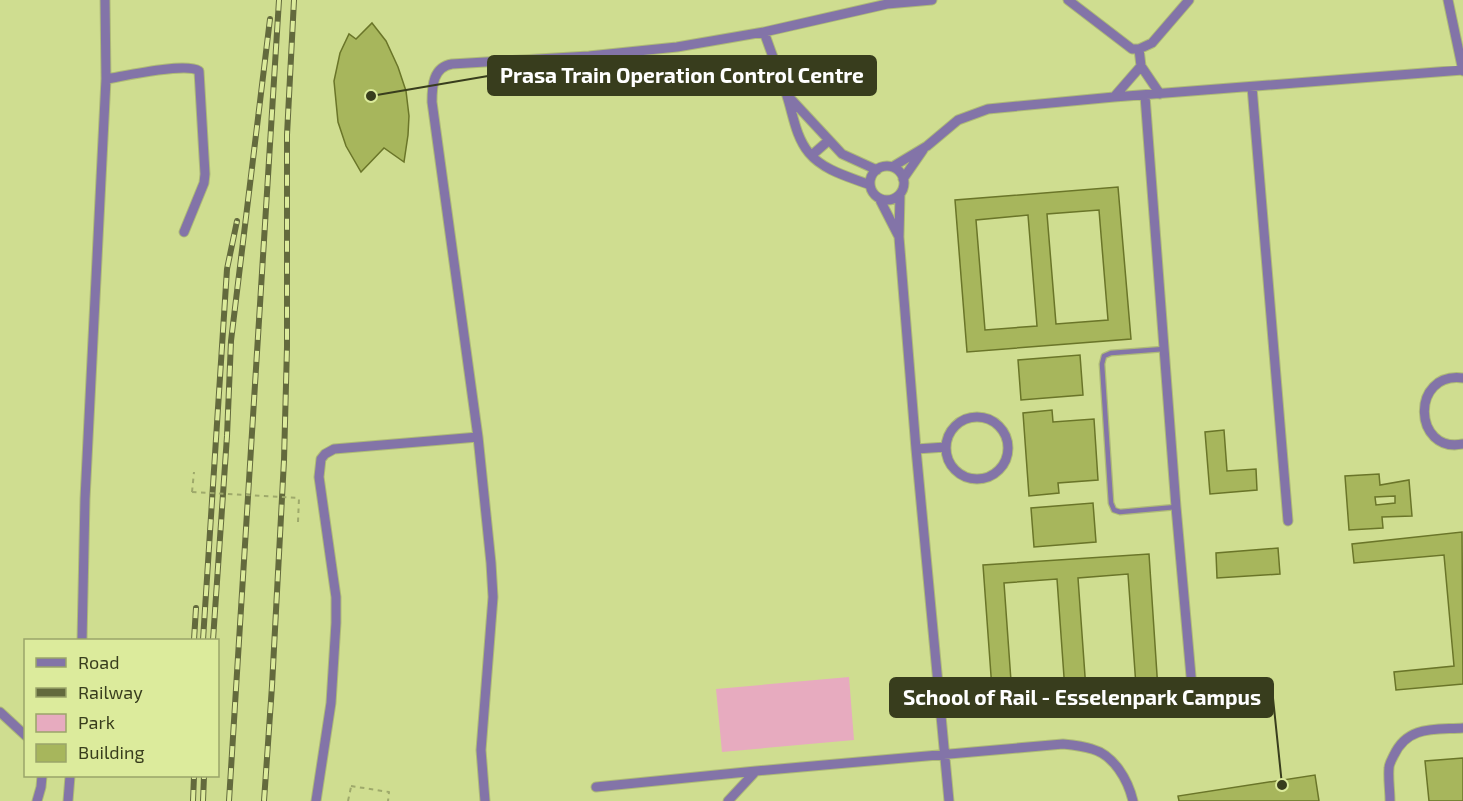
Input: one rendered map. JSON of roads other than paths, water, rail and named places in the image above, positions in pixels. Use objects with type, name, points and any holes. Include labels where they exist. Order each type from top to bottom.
[{"type":"street","points":[[82,639],[85,499],[106,79],[105,0]]},
{"type":"street","points":[[485,801],[481,750],[493,597],[478,437],[432,102],[432,84],[437,73],[452,63],[589,56],[676,46],[764,32],[887,2],[932,0]]},
{"type":"street","points":[[1068,0],[1132,49],[1139,49],[1152,43],[1189,0]]},
{"type":"street","points":[[892,167],[927,146],[958,120],[988,109],[1114,97],[1462,71],[1448,0]]},
{"type":"street","points":[[764,32],[801,140],[812,155],[829,169],[870,185]]},
{"type":"street","points":[[1139,49],[1141,66],[1160,94]]},
{"type":"street","points":[[1114,97],[1141,66]]},
{"type":"street","points":[[106,79],[176,68],[192,68],[199,71],[205,174],[204,183],[184,232]]},
{"type":"street","points":[[1252,87],[1288,520]]},
{"type":"street","points":[[787,96],[842,154],[877,170]]},
{"type":"street","points":[[1145,96],[1194,710]]},
{"type":"street","points":[[812,155],[828,141]]},
{"type":"street","points":[[903,178],[927,146]]},
{"type":"street","points":[[899,237],[870,185],[877,170],[887,166],[901,174],[904,184],[900,194],[899,237],[916,449],[950,801]]},
{"type":"street","points":[[879,198],[890,200],[900,194]]},
{"type":"street","points":[[1463,378],[1444,380],[1434,387],[1423,407],[1428,429],[1436,437],[1446,443],[1463,444]]},
{"type":"street","points":[[983,418],[993,422],[1001,429],[1008,449],[1006,460],[1001,468],[982,479],[971,479],[953,468],[948,459],[946,447],[948,437],[962,421],[983,418]]},
{"type":"street","points":[[316,801],[331,703],[336,623],[336,597],[319,477],[321,459],[334,449],[348,447],[478,437]]},
{"type":"street","points":[[916,449],[946,447]]},
{"type":"street","points":[[0,712],[24,734]]},
{"type":"street","points":[[1390,801],[1389,766],[1404,739],[1423,731],[1463,728]]},
{"type":"street","points":[[596,787],[1063,744],[1095,750],[1114,763],[1130,788],[1133,801]]},
{"type":"street","points":[[728,801],[756,771]]},
{"type":"street","points":[[37,801],[42,777]]},
{"type":"street","points":[[68,801],[70,777]]},
{"type":"lane","points":[[1164,349],[1112,353],[1104,356],[1102,364],[1111,503],[1114,510],[1120,512],[1176,507]]},
{"type":"railway","points":[[229,801],[279,0]]},
{"type":"railway","points":[[264,801],[284,460],[287,347],[287,135],[294,0]]},
{"type":"railway","points":[[213,639],[231,341],[270,19]]},
{"type":"railway","points":[[203,639],[227,269],[237,221]]},
{"type":"railway","points":[[194,639],[196,608]]},
{"type":"railway","points":[[193,801],[194,777]]},
{"type":"railway","points":[[203,801],[204,777]]},
{"type":"place","name":"Prasa Train Operation Control Centre","points":[[371,96]]},
{"type":"place","name":"School of Rail - Esselenpark Campus","points":[[1282,785]]}]
